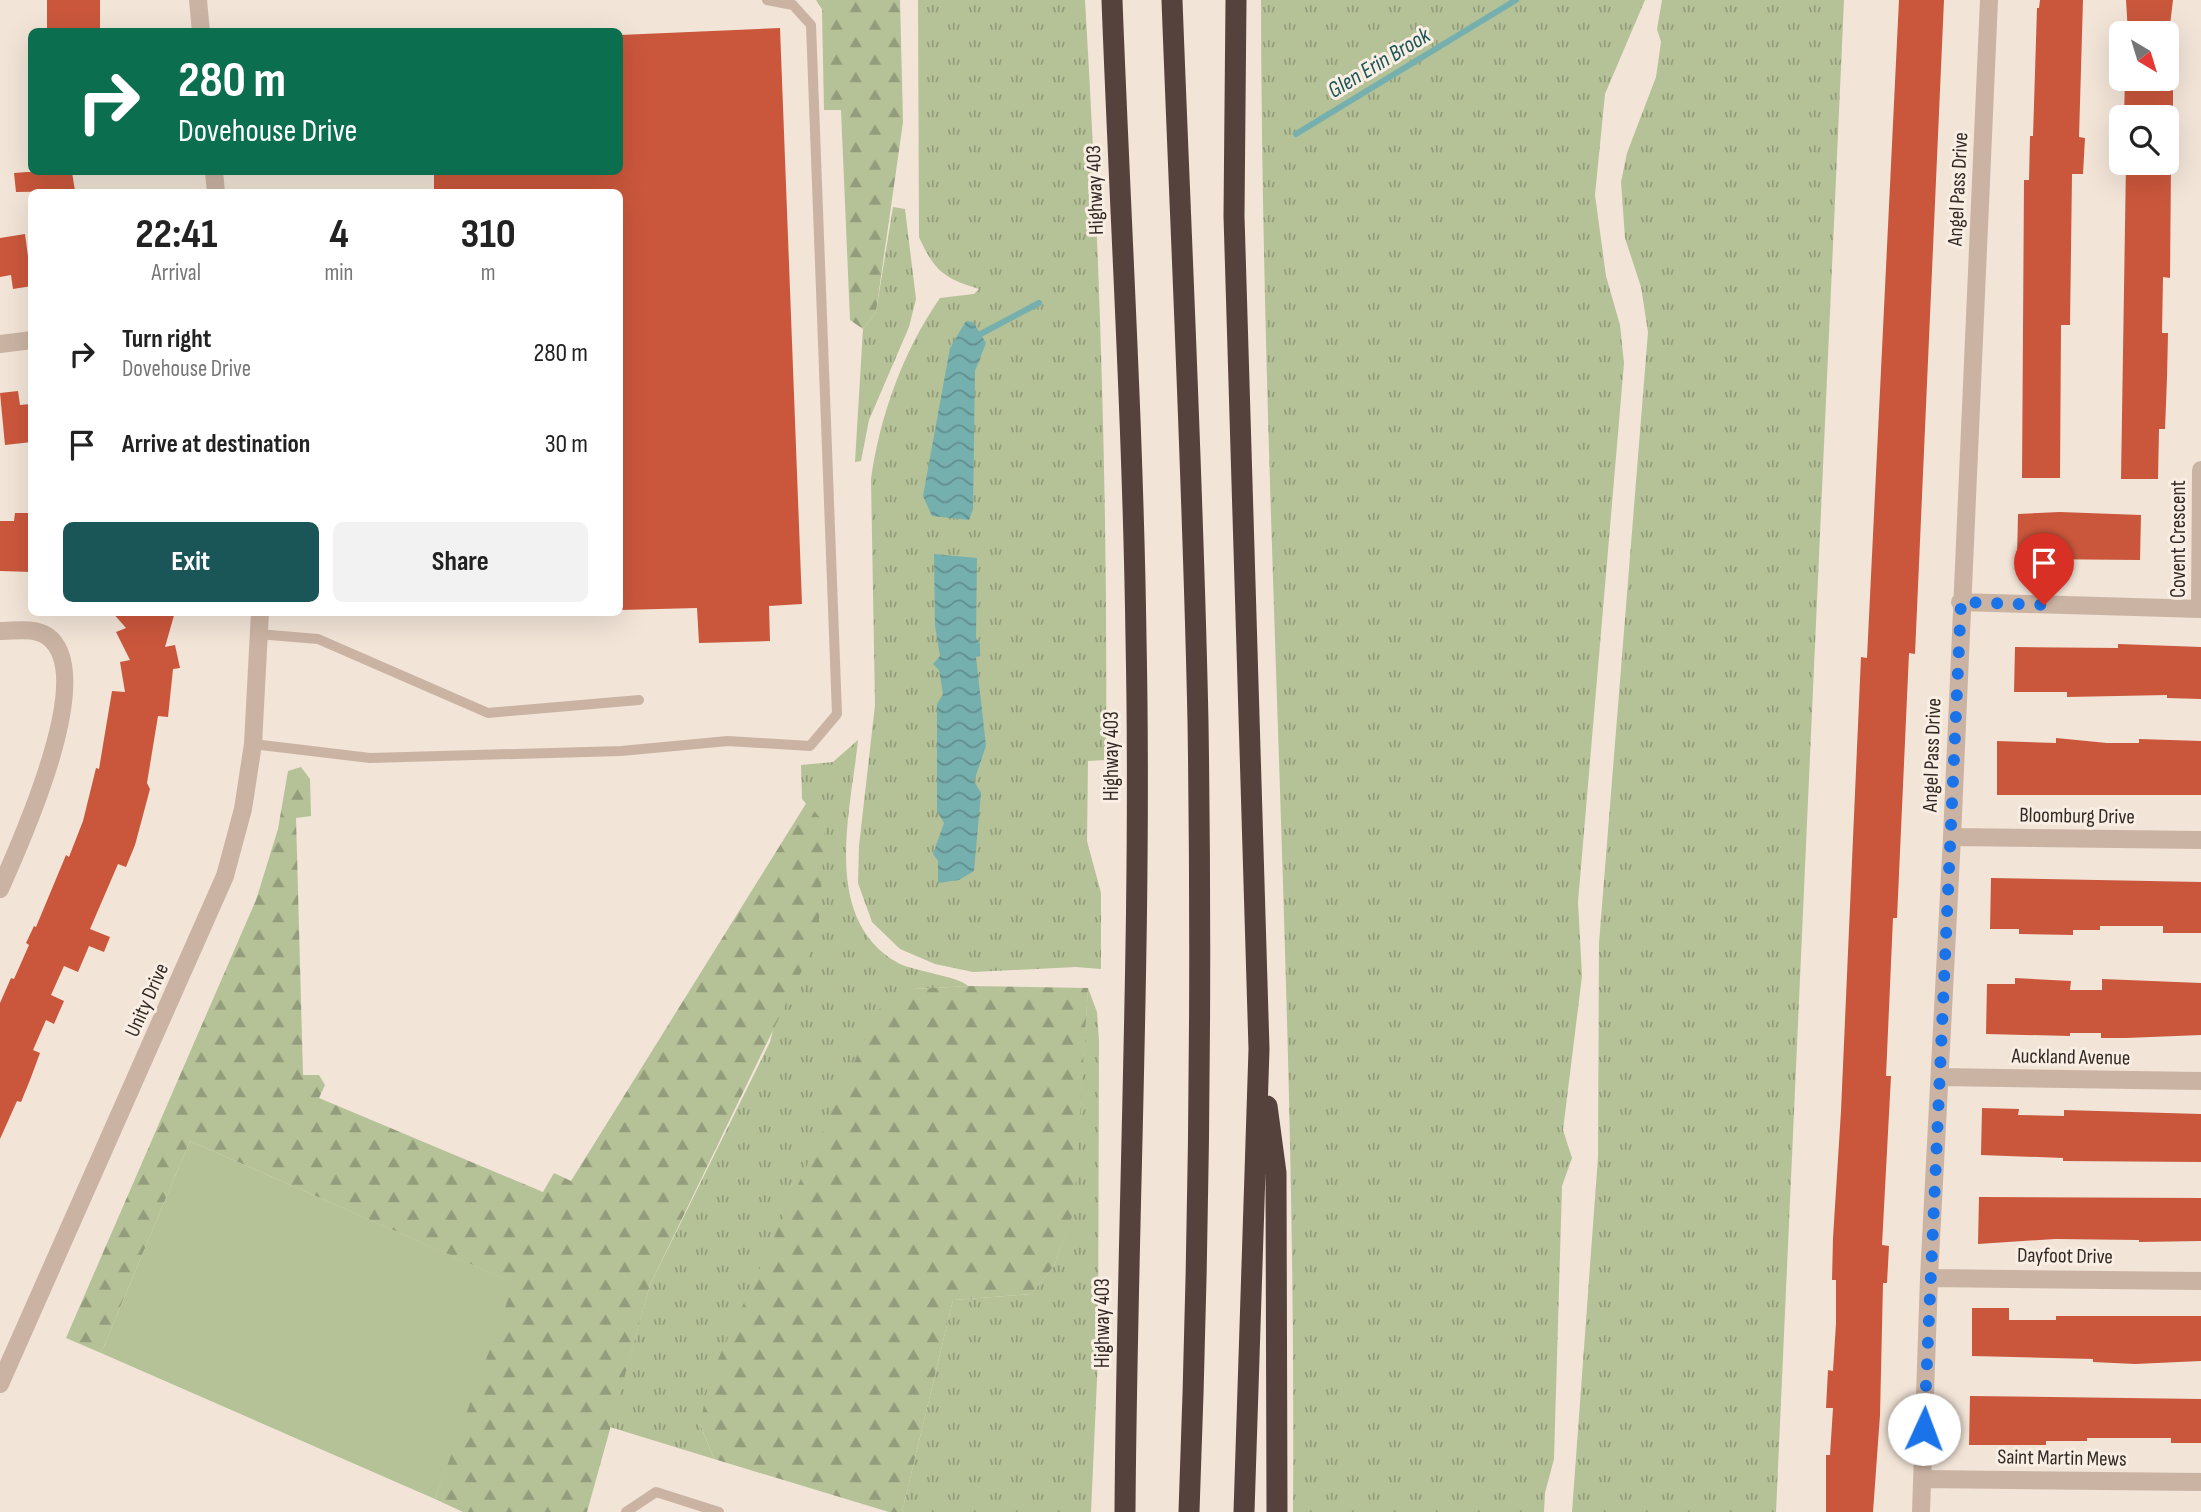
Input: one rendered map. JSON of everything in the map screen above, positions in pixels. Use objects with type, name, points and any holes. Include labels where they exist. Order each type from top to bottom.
[{"type":"highway","name":"Highway 403","points":[[1112,0],[1136,638],[1135,990],[1127,1260],[1125,1512]]},
{"type":"highway","points":[[1172,0],[1198,716],[1200,871],[1196,1331],[1189,1512]]},
{"type":"highway","points":[[1236,0],[1234,216],[1259,1049],[1244,1512]]},
{"type":"highway","points":[[1259,1049],[1276,1173],[1277,1512]]},
{"type":"street","points":[[198,0],[201,28]]},
{"type":"street","name":"Angel Pass Drive","points":[[1921,1512],[1929,1278],[1952,837],[1989,0]]},
{"type":"street","points":[[0,344],[28,340]]},
{"type":"street","name":"Covent Crescent","points":[[2201,470],[2201,609]]},
{"type":"street","points":[[1961,602],[2201,609]]},
{"type":"street","name":"Unity Drive","points":[[0,1384],[225,876],[243,809],[253,744],[260,616]]},
{"type":"street","points":[[0,631],[33,630],[45,635],[54,642],[65,664],[56,740],[48,775],[0,889]]},
{"type":"street","name":"Bloomburg Drive","points":[[1952,837],[2201,840]]},
{"type":"street","name":"Auckland Avenue","points":[[1940,1077],[2201,1082]]},
{"type":"street","name":"Dayfoot Drive","points":[[1929,1278],[2201,1281]]},
{"type":"street","name":"Saint Martin Mews","points":[[1923,1479],[2201,1482]]},
{"type":"lane","points":[[253,744],[370,758],[621,751],[728,741],[810,746],[836,714],[811,25],[793,5],[767,0]]},
{"type":"lane","points":[[258,634],[318,639],[488,713],[639,700]]},
{"type":"lane","points":[[626,1512],[656,1492],[719,1512]]},
{"type":"green space","points":[[816,0],[900,0],[903,122],[876,312],[863,329],[850,320],[841,110],[824,110],[822,9]]},
{"type":"green space","points":[[918,0],[1085,0],[1102,380],[1106,570],[1106,760],[1088,761],[1087,841],[1101,893],[1101,969],[1076,967],[973,972],[935,964],[900,949],[872,922],[858,883],[859,846],[875,705],[871,479],[875,455],[895,385],[927,318],[940,298],[974,294],[979,289],[942,272],[930,258],[919,237]]},
{"type":"green space","points":[[1261,0],[1645,0],[1605,94],[1595,195],[1606,276],[1620,325],[1624,363],[1578,902],[1582,976],[1563,1130],[1572,1158],[1562,1186],[1554,1459],[1545,1493],[1544,1512],[1293,1512],[1290,1134],[1267,378]]},
{"type":"green space","points":[[1662,0],[1844,0],[1776,1512],[1572,1512],[1598,1157],[1599,943],[1648,332],[1641,287],[1625,238],[1621,182],[1627,153],[1656,77],[1661,42],[1657,29]]},
{"type":"green space","points":[[893,207],[905,209],[916,299],[909,327],[869,420],[861,461],[855,462],[863,329],[876,312]]},
{"type":"green space","points":[[858,740],[850,799],[846,862],[849,892],[858,920],[874,944],[898,963],[955,979],[968,986],[914,989],[700,1424],[714,1459],[610,1427],[650,1285],[770,1042],[825,825],[802,799],[801,765],[833,762]]},
{"type":"green space","points":[[301,767],[310,779],[311,816],[296,818],[303,1075],[319,1075],[325,1085],[319,1098],[543,1192],[554,1173],[571,1181],[807,802],[825,824],[818,937],[650,1285],[587,1512],[463,1512],[435,1499],[511,1282],[190,1141],[101,1353],[66,1338],[256,900],[278,829],[288,771]]},
{"type":"green space","points":[[968,986],[1088,988],[1074,1211],[1054,1266],[1031,1294],[953,1300],[902,1512],[889,1512],[714,1459],[700,1424],[710,1377],[878,1010],[914,989]]},
{"type":"green space","points":[[1088,988],[1097,1012],[1099,1041],[1098,1357],[1091,1512],[902,1512],[953,1300],[1031,1294],[1054,1266],[1073,1212]]},
{"type":"green space","points":[[190,1141],[514,1283],[435,1499],[101,1353]]},
{"type":"water","points":[[966,321],[973,322],[986,343],[975,371],[973,509],[969,520],[932,516],[923,496],[950,348]]},
{"type":"water","points":[[934,554],[977,558],[976,638],[980,644],[980,656],[976,657],[986,746],[974,781],[981,793],[974,871],[959,880],[938,883],[938,861],[933,854],[944,823],[937,811],[937,704],[943,694],[939,670],[933,664],[940,656],[935,626]]},
{"type":"building","points":[[47,0],[100,0],[100,28],[47,28]]},
{"type":"building","points":[[1899,0],[1944,0],[1915,654],[1909,653],[1897,918],[1893,918],[1886,1076],[1891,1076],[1882,1245],[1889,1246],[1887,1283],[1883,1283],[1880,1415],[1873,1512],[1826,1512],[1826,1455],[1830,1455],[1833,1408],[1826,1408],[1828,1370],[1833,1371],[1836,1323],[1836,1280],[1832,1280],[1833,1238],[1861,657],[1867,658]]},
{"type":"building","points":[[2040,0],[2083,0],[2079,137],[2085,138],[2083,174],[2072,174],[2070,325],[2061,325],[2060,478],[2022,478],[2024,180],[2029,180],[2030,136],[2033,136],[2037,8]]},
{"type":"building","points":[[2126,0],[2173,0],[2170,21],[2127,21]]},
{"type":"building","points":[[780,28],[802,604],[769,606],[770,641],[699,643],[697,608],[623,610],[623,189],[434,189],[434,175],[623,175],[623,35]]},
{"type":"building","points":[[2125,91],[2173,91],[2173,105],[2124,105]]},
{"type":"building","points":[[14,173],[72,175],[75,189],[28,189],[28,192],[16,192]]},
{"type":"building","points":[[2126,175],[2171,175],[2170,278],[2163,277],[2162,333],[2168,333],[2165,429],[2159,429],[2158,479],[2121,479]]},
{"type":"building","points":[[25,234],[28,287],[13,289],[11,275],[0,277],[0,238]]},
{"type":"building","points":[[18,391],[20,405],[28,404],[28,442],[5,445],[0,393]]},
{"type":"building","points":[[2060,512],[2141,515],[2140,560],[2017,559],[2018,514]]},
{"type":"building","points":[[15,513],[28,513],[28,572],[0,571],[0,521],[14,521]]},
{"type":"building","points":[[116,616],[174,616],[165,647],[175,645],[180,668],[173,669],[168,717],[158,716],[147,783],[150,789],[135,845],[126,867],[118,864],[90,929],[110,937],[104,952],[89,946],[78,972],[64,966],[51,995],[64,1001],[54,1024],[46,1020],[33,1050],[40,1053],[30,1080],[0,1139],[0,1003],[11,978],[14,979],[29,945],[26,943],[34,926],[36,927],[66,855],[69,857],[83,821],[96,768],[99,769],[112,691],[125,692],[120,662],[130,660],[116,632],[126,628]]},
{"type":"building","points":[[2118,644],[2201,647],[2201,699],[2167,698],[2167,695],[2067,697],[2067,692],[2014,692],[2015,647],[2118,648]]},
{"type":"building","points":[[2056,738],[2107,743],[2139,743],[2139,739],[2201,741],[2201,795],[1997,795],[1997,741],[2056,743]]},
{"type":"building","points":[[1991,878],[2201,882],[2201,933],[2163,933],[2163,926],[2100,926],[2100,930],[2073,930],[2073,935],[2019,934],[2019,929],[1990,929]]},
{"type":"building","points":[[2015,978],[2071,981],[2070,990],[2102,990],[2102,979],[2201,983],[2201,1035],[2101,1038],[2101,1033],[2070,1033],[2070,1036],[1986,1034],[1987,984],[2015,984]]},
{"type":"building","points":[[1982,1108],[2019,1109],[2018,1115],[2064,1116],[2064,1110],[2201,1114],[2201,1162],[2063,1161],[2063,1158],[1981,1155]]},
{"type":"building","points":[[1979,1197],[2201,1198],[2201,1241],[2055,1239],[1978,1244]]},
{"type":"building","points":[[1972,1308],[2009,1308],[2009,1320],[2056,1320],[2056,1316],[2201,1316],[2201,1361],[2135,1364],[2093,1362],[2093,1359],[1972,1356]]},
{"type":"building","points":[[1970,1396],[2201,1399],[2201,1443],[2171,1443],[2171,1438],[2087,1438],[2087,1441],[2046,1441],[2046,1445],[1969,1445]]},
{"type":"waterway","name":"Glen Erin Brook","points":[[1296,134],[1516,0]]},
{"type":"waterway","name":"Glen Erin Brook","points":[[973,338],[1039,303]]},
{"type":"route","points":[[1924,1429],[1961,602],[2044,605]]}]
